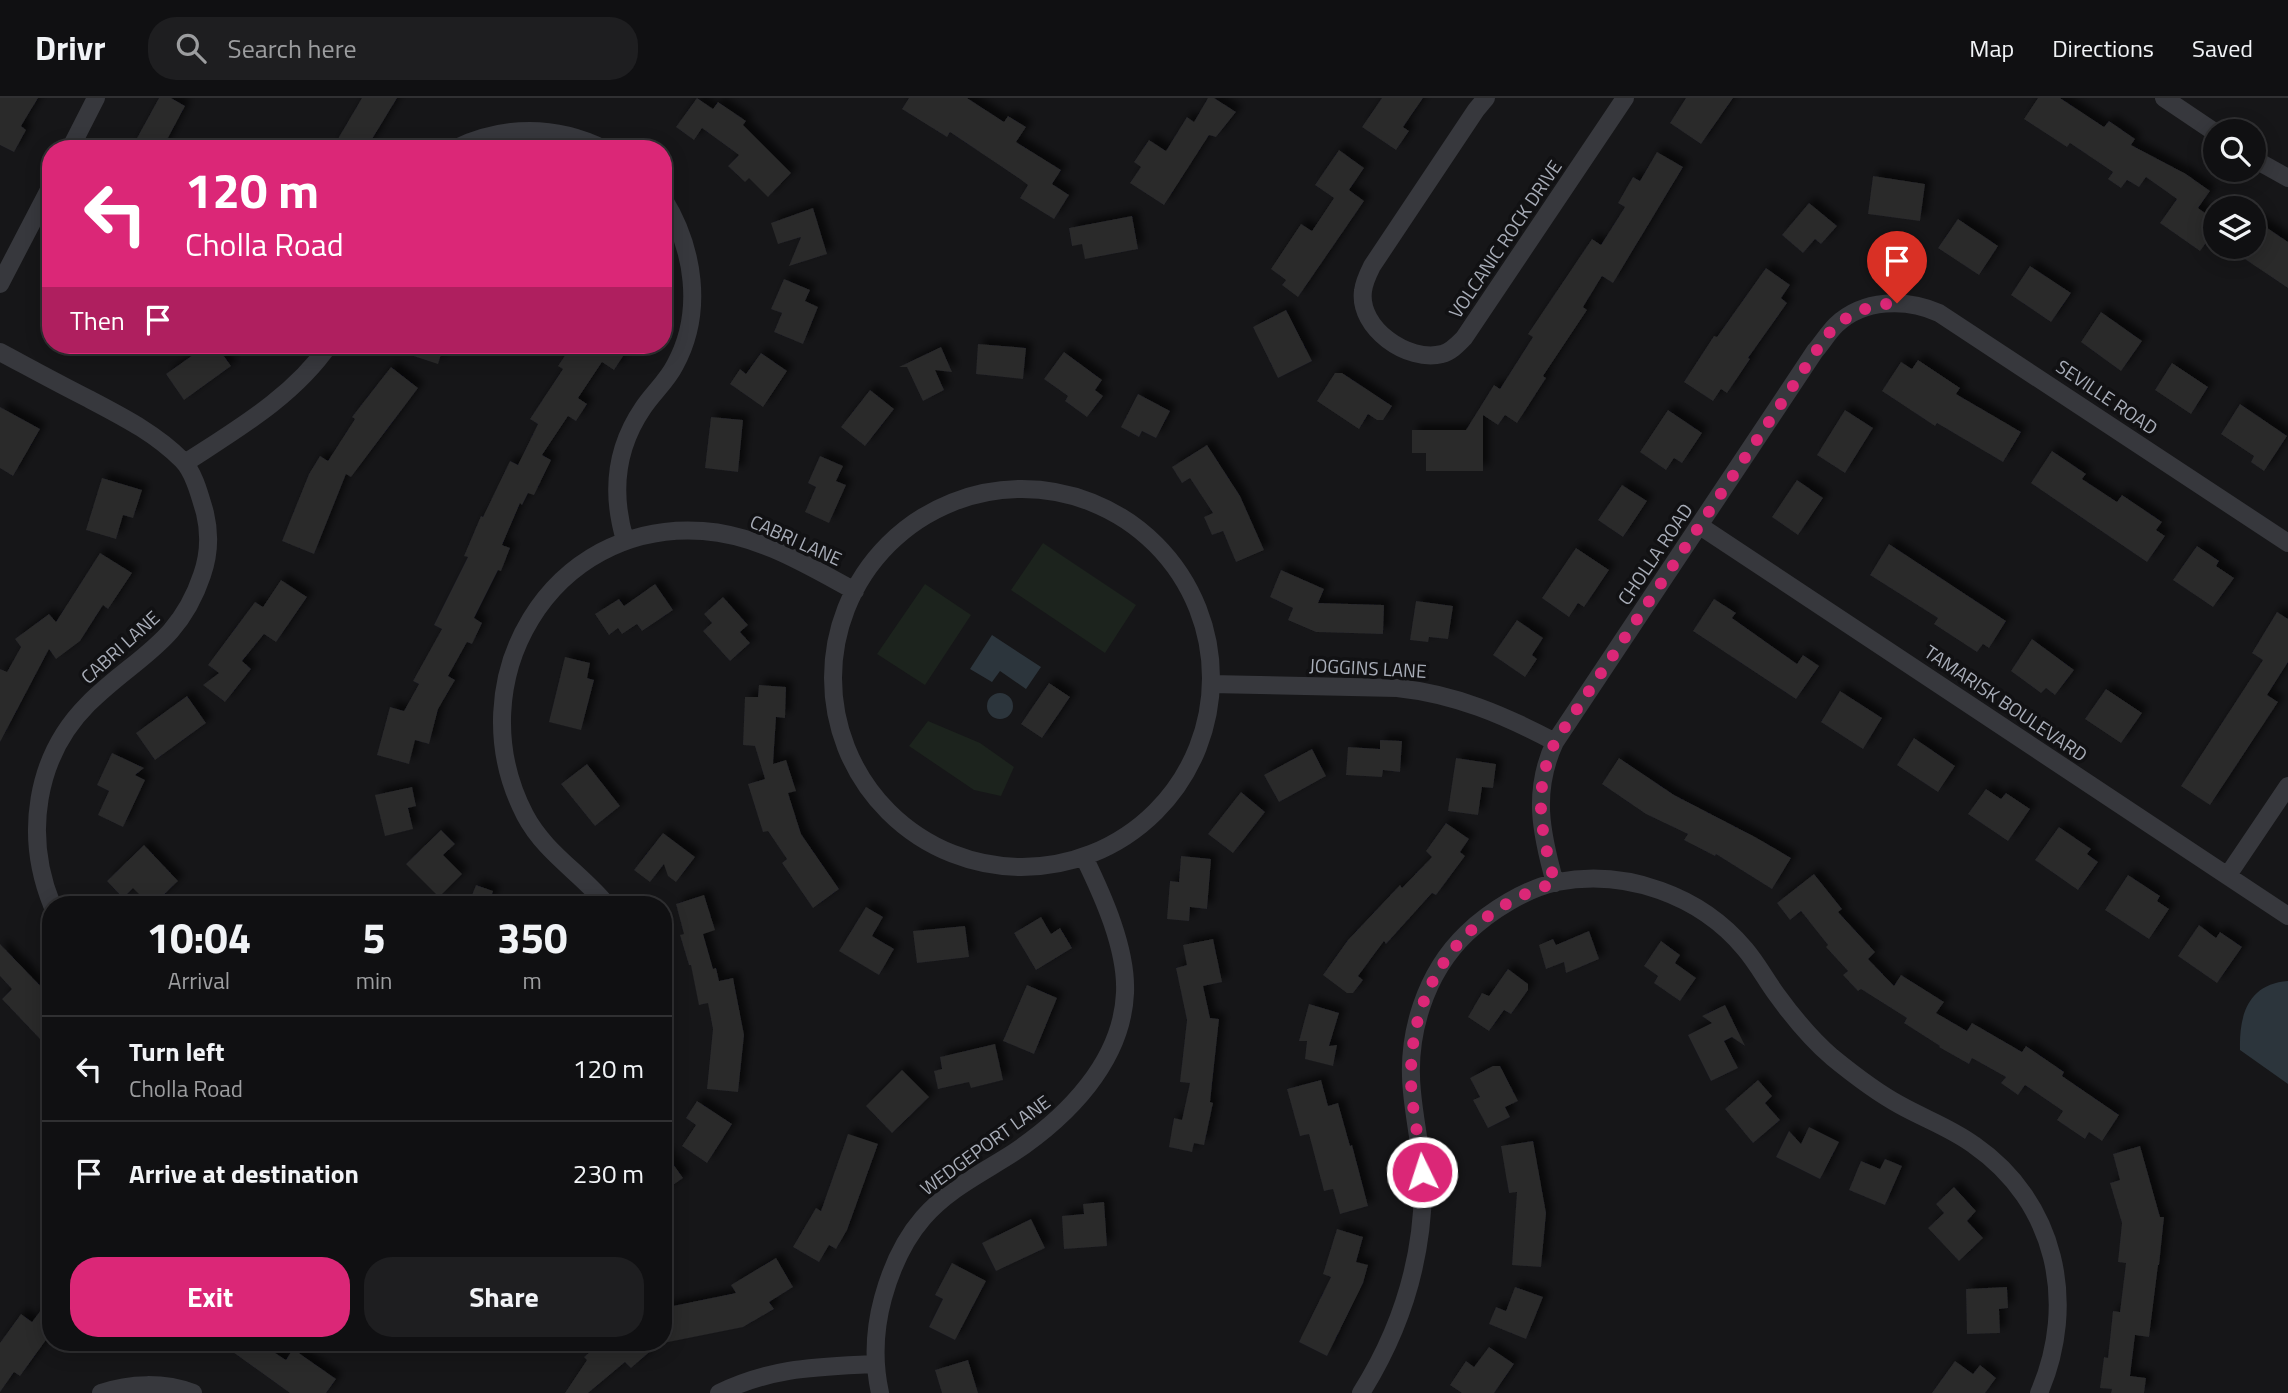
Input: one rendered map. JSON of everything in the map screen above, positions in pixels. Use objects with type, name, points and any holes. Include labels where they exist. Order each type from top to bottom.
[{"type":"street","points":[[75,140],[96,98]]},
{"type":"street","name":"VOLCANIC ROCK DRIVE","points":[[1486,98],[1365,280],[1362,293],[1367,317],[1391,342],[1415,353],[1442,354],[1464,338],[1625,98]]},
{"type":"street","points":[[2164,98],[2203,124]]},
{"type":"street","points":[[475,140],[527,130],[582,140]]},
{"type":"street","points":[[2266,166],[2288,178]]},
{"type":"street","points":[[0,284],[42,203]]},
{"type":"street","points":[[625,540],[617,506],[616,480],[621,457],[635,421],[675,366],[691,316],[692,279],[689,259],[682,235],[672,216]]},
{"type":"street","name":"CHOLLA ROAD","points":[[1555,883],[1542,836],[1540,817],[1543,776],[1547,758],[1555,742],[1815,351],[1836,325],[1847,317],[1869,307],[1897,303]]},
{"type":"street","name":"SEVILLE ROAD","points":[[1897,303],[1928,308],[1951,319],[2288,542]]},
{"type":"street","name":"CABRI LANE","points":[[0,352],[133,422],[160,440],[185,463],[195,482],[205,516],[208,549],[191,605],[174,629],[87,705],[62,737],[51,758],[39,797],[36,830],[43,876],[49,896]]},
{"type":"street","points":[[185,463],[277,400],[322,354]]},
{"type":"street","points":[[1032,490],[1065,494],[1095,504],[1124,519],[1150,538],[1172,562],[1189,589],[1202,619],[1209,651],[1211,684],[1208,715],[1190,763],[1175,789],[1154,813],[1113,844],[1084,857],[1035,867],[1016,867],[978,862],[941,849],[909,830],[881,803],[850,755],[838,719],[835,661],[837,642],[855,591],[886,548],[911,527],[938,510],[968,497],[1000,491],[1032,490]]},
{"type":"street","name":"TAMARISK BOULEVARD","points":[[1700,526],[2288,916]]},
{"type":"street","name":"CABRI LANE","points":[[597,896],[555,856],[525,816],[507,765],[502,714],[509,664],[523,632],[548,594],[594,557],[625,540],[676,531],[725,534],[747,539],[780,552],[855,591]]},
{"type":"street","name":"JOGGINS LANE","points":[[1211,684],[1427,691],[1479,705],[1555,742]]},
{"type":"street","points":[[2228,875],[2288,786]]},
{"type":"street","name":"WEDGEPORT LANE","points":[[880,1393],[874,1364],[876,1328],[884,1294],[899,1254],[916,1227],[933,1207],[966,1181],[1011,1154],[1060,1118],[1096,1075],[1113,1043],[1121,1021],[1125,994],[1121,950],[1084,857]]},
{"type":"street","points":[[1361,1393],[1376,1370],[1398,1321],[1419,1245],[1423,1187],[1411,1073],[1412,1049],[1422,1003],[1440,967],[1465,935],[1495,911],[1535,890],[1555,883],[1592,879],[1627,882],[1660,890],[1696,906],[1745,948],[1791,1013],[1830,1056],[1887,1098],[1977,1146],[2001,1168],[2021,1191],[2036,1218],[2052,1258],[2058,1283],[2058,1328],[2051,1361],[2039,1393]]},
{"type":"street","points":[[719,1393],[769,1373],[874,1364]]},
{"type":"street","points":[[101,1393],[128,1387],[158,1385],[193,1393]]},
{"type":"shaded area","points":[[1043,543],[1136,605],[1105,653],[1011,590]]},
{"type":"shaded area","points":[[925,584],[971,615],[925,685],[877,654]]},
{"type":"shaded area","points":[[992,635],[1041,667],[1026,689],[1000,671],[992,682],[970,669]]},
{"type":"shaded area","points":[[1000,693],[1009,697],[1013,706],[1009,715],[1000,719],[991,715],[987,706],[991,697]]},
{"type":"shaded area","points":[[928,721],[980,743],[1014,767],[1001,796],[974,790],[909,746]]},
{"type":"shaded area","points":[[2288,981],[2288,1084],[2240,1050],[2240,1037],[2244,1014],[2255,995],[2274,983]]},
{"type":"building","points":[[0,98],[38,98],[21,126],[26,130],[14,152],[0,145]]},
{"type":"building","points":[[159,98],[171,98],[185,106],[167,140],[136,140]]},
{"type":"building","points":[[362,98],[397,98],[371,140],[337,140]]},
{"type":"building","points":[[697,98],[713,109],[718,102],[746,121],[743,125],[791,173],[768,197],[749,178],[745,182],[728,166],[739,155],[702,128],[694,140],[676,127]]},
{"type":"building","points":[[909,98],[967,98],[1004,122],[1008,116],[1026,127],[1016,142],[1061,170],[1052,184],[1069,195],[1054,219],[1020,198],[1028,185],[1020,179],[950,132],[947,137],[902,109]]},
{"type":"building","points":[[1208,98],[1214,98],[1236,112],[1216,137],[1209,135],[1164,205],[1130,183],[1141,167],[1134,162],[1149,140],[1166,151],[1187,117],[1194,122]]},
{"type":"building","points":[[1382,98],[1423,98],[1403,127],[1409,131],[1396,150],[1362,127]]},
{"type":"building","points":[[1686,98],[1733,98],[1701,144],[1670,123]]},
{"type":"building","points":[[2038,98],[2060,98],[2104,127],[2109,121],[2135,139],[2131,145],[2186,174],[2210,191],[2203,196],[2198,208],[2203,212],[2203,247],[2200,251],[2160,223],[2177,199],[2146,177],[2139,187],[2127,180],[2121,188],[2108,179],[2113,172],[2070,143],[2067,147],[2024,119]]},
{"type":"building","points":[[1339,150],[1364,168],[1349,190],[1364,201],[1298,297],[1282,285],[1286,280],[1271,269],[1301,224],[1312,231],[1334,198],[1315,185]]},
{"type":"building","points":[[1657,152],[1683,167],[1613,283],[1602,276],[1583,307],[1587,310],[1543,376],[1546,378],[1517,423],[1505,415],[1498,425],[1483,415],[1483,471],[1426,471],[1426,453],[1412,453],[1412,430],[1466,430],[1494,385],[1500,389],[1533,337],[1528,334],[1592,239],[1601,245],[1625,207],[1618,203],[1633,177],[1640,181]]},
{"type":"building","points":[[1873,176],[1925,184],[1920,221],[1868,214]]},
{"type":"building","points":[[1809,203],[1837,226],[1821,244],[1815,239],[1803,253],[1782,235]]},
{"type":"building","points":[[813,208],[827,254],[789,266],[801,237],[778,244],[771,223]]},
{"type":"building","points":[[1132,216],[1138,249],[1085,259],[1082,244],[1072,246],[1069,228]]},
{"type":"building","points":[[1958,219],[1998,246],[1979,275],[1938,248]]},
{"type":"building","points":[[2266,227],[2288,242],[2288,288],[2245,259],[2266,259]]},
{"type":"building","points":[[2030,266],[2071,293],[2051,322],[2011,295]]},
{"type":"building","points":[[1766,268],[1790,285],[1781,298],[1787,303],[1727,393],[1721,389],[1713,401],[1684,382],[1714,336],[1717,337]]},
{"type":"building","points":[[784,279],[810,290],[805,301],[818,307],[803,344],[774,332],[782,313],[771,309]]},
{"type":"building","points":[[1286,310],[1312,361],[1278,378],[1253,327]]},
{"type":"building","points":[[2101,312],[2142,341],[2121,371],[2081,342]]},
{"type":"building","points":[[978,344],[1026,348],[1023,379],[976,374]]},
{"type":"building","points":[[941,347],[952,372],[935,370],[944,390],[923,401],[907,367],[899,367]]},
{"type":"building","points":[[1064,352],[1102,380],[1095,390],[1103,396],[1087,417],[1065,401],[1068,396],[1044,379]]},
{"type":"building","points":[[761,353],[787,371],[763,407],[730,384],[740,369],[746,374]]},
{"type":"building","points":[[194,354],[222,354],[231,366],[184,400],[166,374]]},
{"type":"building","points":[[407,354],[441,354],[438,364]]},
{"type":"building","points":[[566,354],[624,354],[614,370],[602,362],[578,398],[587,404],[576,421],[568,416],[542,455],[551,460],[534,495],[528,493],[522,505],[520,503],[502,545],[510,548],[501,571],[498,570],[474,618],[482,623],[472,644],[467,642],[448,676],[455,680],[438,709],[429,744],[415,740],[409,764],[377,755],[390,707],[404,711],[419,684],[413,681],[442,629],[434,625],[468,557],[464,556],[481,516],[483,517],[510,461],[518,465],[538,424],[530,419],[563,369],[558,366]]},
{"type":"building","points":[[1918,360],[1960,388],[1956,394],[2021,432],[2003,462],[1937,423],[1935,426],[1882,391],[1901,362],[1912,369]]},
{"type":"building","points":[[2172,363],[2208,387],[2191,414],[2155,390]]},
{"type":"building","points":[[391,367],[418,388],[351,477],[346,474],[314,554],[282,541],[309,474],[320,456],[328,461],[355,419],[352,417]]},
{"type":"building","points":[[1335,373],[1342,373],[1392,406],[1383,420],[1377,420],[1368,414],[1359,429],[1317,401]]},
{"type":"building","points":[[870,390],[894,409],[865,446],[841,427]]},
{"type":"building","points":[[1138,394],[1170,411],[1156,438],[1142,431],[1139,437],[1121,427]]},
{"type":"building","points":[[2240,404],[2287,436],[2264,471],[2251,462],[2254,456],[2221,434]]},
{"type":"building","points":[[0,407],[40,429],[13,476],[0,468]]},
{"type":"building","points":[[1668,410],[1702,433],[1682,463],[1674,458],[1666,470],[1640,452]]},
{"type":"building","points":[[1845,410],[1873,428],[1845,473],[1817,455]]},
{"type":"building","points":[[711,417],[743,420],[738,472],[705,468]]},
{"type":"building","points":[[1207,445],[1240,496],[1264,550],[1236,562],[1223,531],[1212,535],[1204,517],[1213,513],[1190,478],[1182,483],[1172,467]]},
{"type":"building","points":[[2052,451],[2086,474],[2082,479],[2117,502],[2122,495],[2162,522],[2156,530],[2165,536],[2147,562],[2031,483]]},
{"type":"building","points":[[820,456],[843,466],[836,481],[846,485],[829,523],[805,512],[816,487],[808,483]]},
{"type":"building","points":[[102,478],[142,490],[133,518],[123,515],[116,539],[86,530]]},
{"type":"building","points":[[1797,480],[1823,498],[1798,535],[1772,517]]},
{"type":"building","points":[[1622,485],[1647,501],[1623,537],[1598,520]]},
{"type":"building","points":[[1889,544],[2006,621],[1989,648],[1983,644],[1977,652],[1934,624],[1938,618],[1870,575]]},
{"type":"building","points":[[2197,546],[2219,561],[2216,566],[2234,578],[2213,607],[2173,580]]},
{"type":"building","points":[[1576,548],[1609,570],[1584,607],[1578,603],[1569,617],[1542,598]]},
{"type":"building","points":[[100,553],[132,573],[108,609],[103,605],[80,641],[56,659],[49,649],[0,742],[0,669],[7,672],[21,647],[15,639],[49,614],[56,622]]},
{"type":"building","points":[[1281,570],[1324,589],[1318,603],[1384,605],[1383,634],[1316,632],[1288,620],[1293,608],[1270,597]]},
{"type":"building","points":[[281,580],[307,597],[276,642],[264,634],[242,661],[251,669],[225,702],[203,685],[219,673],[208,665],[255,602],[263,607]]},
{"type":"building","points":[[655,584],[673,610],[642,631],[637,624],[622,634],[618,628],[609,635],[595,614],[619,599],[624,606]]},
{"type":"building","points":[[723,597],[748,625],[740,632],[750,643],[730,661],[703,631],[712,623],[704,614]]},
{"type":"building","points":[[1714,599],[1736,613],[1732,618],[1797,664],[1803,655],[1819,666],[1796,699],[1693,631]]},
{"type":"building","points":[[1416,601],[1453,606],[1448,639],[1429,637],[1428,642],[1410,640]]},
{"type":"building","points":[[2277,612],[2288,619],[2288,662],[2267,695],[2278,702],[2210,805],[2181,786],[2263,660],[2252,653]]},
{"type":"building","points":[[1517,620],[1543,638],[1532,655],[1537,659],[1525,677],[1493,655]]},
{"type":"building","points":[[2032,639],[2074,670],[2055,695],[2046,688],[2041,693],[2011,671]]},
{"type":"building","points":[[565,657],[590,663],[587,678],[594,680],[581,730],[549,722]]},
{"type":"building","points":[[1049,683],[1070,697],[1042,738],[1021,724]]},
{"type":"building","points":[[759,685],[786,687],[785,718],[776,717],[773,764],[786,760],[796,791],[788,793],[801,834],[839,889],[813,908],[782,863],[787,859],[768,831],[763,832],[748,784],[765,779],[755,746],[743,745],[745,697],[758,697]]},
{"type":"building","points":[[2106,689],[2142,713],[2121,743],[2085,719]]},
{"type":"building","points":[[1840,691],[1882,718],[1863,749],[1821,722]]},
{"type":"building","points":[[187,696],[206,723],[155,760],[136,733]]},
{"type":"building","points":[[1914,738],[1955,766],[1938,792],[1897,765]]},
{"type":"building","points":[[1380,740],[1402,741],[1400,772],[1383,770],[1382,777],[1346,775],[1348,747],[1380,749]]},
{"type":"building","points":[[1312,749],[1326,776],[1279,802],[1264,775]]},
{"type":"building","points":[[112,753],[144,768],[135,775],[145,780],[123,827],[98,815],[109,791],[97,785]]},
{"type":"building","points":[[1456,758],[1496,764],[1493,788],[1482,787],[1478,815],[1448,811]]},
{"type":"building","points":[[1619,758],[1674,795],[1791,858],[1772,889],[1716,854],[1715,856],[1684,840],[1688,834],[1646,814],[1602,784]]},
{"type":"building","points":[[587,764],[620,806],[595,826],[561,784]]},
{"type":"building","points":[[412,787],[416,806],[408,808],[413,829],[385,836],[375,795]]},
{"type":"building","points":[[1986,789],[2001,799],[2006,793],[2030,809],[2008,841],[1968,814]]},
{"type":"building","points":[[1241,792],[1265,812],[1233,853],[1208,834]]},
{"type":"building","points":[[1446,823],[1469,839],[1460,852],[1465,856],[1436,895],[1432,893],[1386,944],[1384,941],[1358,976],[1363,980],[1353,993],[1347,993],[1323,975],[1348,940],[1400,885],[1402,888],[1432,857],[1426,851]]},
{"type":"building","points":[[2059,827],[2091,849],[2087,854],[2098,862],[2078,890],[2035,860]]},
{"type":"building","points":[[441,830],[455,844],[443,855],[462,874],[438,896],[406,864]]},
{"type":"building","points":[[663,833],[695,857],[676,882],[668,876],[664,864],[650,882],[634,870]]},
{"type":"building","points":[[144,845],[178,881],[162,896],[141,896],[133,888],[125,896],[121,896],[107,881]]},
{"type":"building","points":[[1181,856],[1211,859],[1207,909],[1190,907],[1189,921],[1167,919],[1170,881],[1179,882]]},
{"type":"building","points":[[1814,874],[1842,909],[1838,912],[1875,952],[1868,959],[1894,986],[1901,975],[1944,1002],[1936,1013],[1967,1031],[1972,1023],[2022,1052],[2026,1046],[2064,1072],[2062,1076],[2119,1115],[2102,1141],[2089,1132],[2085,1139],[2057,1120],[2063,1111],[2025,1085],[2018,1095],[2001,1083],[2006,1077],[1972,1058],[1969,1064],[1939,1047],[1904,1023],[1907,1018],[1861,989],[1858,991],[1843,975],[1848,971],[1826,947],[1828,945],[1801,911],[1790,920],[1777,903]]},
{"type":"building","points":[[2128,875],[2160,896],[2157,901],[2169,909],[2149,939],[2105,910]]},
{"type":"building","points":[[476,885],[493,891],[492,896],[472,896]]},
{"type":"building","points":[[704,895],[715,930],[703,934],[713,969],[716,968],[719,981],[733,978],[744,1035],[738,1092],[707,1089],[713,1029],[708,1003],[699,1005],[691,965],[680,935],[684,934],[676,904]]},
{"type":"building","points":[[866,907],[883,917],[872,936],[894,949],[879,975],[839,951]]},
{"type":"building","points":[[1041,917],[1051,934],[1060,928],[1072,948],[1036,970],[1014,933]]},
{"type":"building","points":[[2199,925],[2216,938],[2220,932],[2242,947],[2217,983],[2178,956]]},
{"type":"building","points":[[965,926],[969,957],[917,963],[913,931]]},
{"type":"building","points":[[1589,931],[1599,959],[1566,973],[1564,962],[1546,969],[1539,945],[1553,939],[1556,945]]},
{"type":"building","points":[[1213,939],[1222,982],[1203,986],[1210,1018],[1219,1019],[1210,1102],[1213,1103],[1204,1145],[1194,1143],[1192,1152],[1169,1147],[1174,1118],[1182,1120],[1190,1083],[1180,1082],[1187,1020],[1176,968],[1187,965],[1183,945]]},
{"type":"building","points":[[1661,941],[1680,955],[1675,963],[1696,978],[1680,1001],[1654,983],[1658,976],[1644,966]]},
{"type":"building","points":[[0,944],[42,988],[40,1039],[2,999],[12,989],[0,976]]},
{"type":"building","points":[[1508,969],[1528,984],[1528,990],[1511,1014],[1504,1010],[1489,1031],[1468,1017],[1482,993],[1489,996]]},
{"type":"building","points":[[1027,985],[1057,998],[1034,1054],[1003,1041]]},
{"type":"building","points":[[1309,1004],[1339,1013],[1329,1046],[1337,1045],[1333,1066],[1305,1059],[1307,1041],[1299,1041]]},
{"type":"building","points":[[1725,1005],[1745,1046],[1732,1037],[1724,1041],[1738,1068],[1711,1081],[1688,1035],[1712,1023],[1702,1016]]},
{"type":"building","points":[[995,1044],[1003,1080],[971,1088],[969,1082],[938,1089],[934,1071],[942,1069],[940,1057]]},
{"type":"building","points":[[1493,1066],[1500,1066],[1518,1101],[1505,1107],[1510,1117],[1488,1128],[1473,1100],[1480,1097],[1470,1078]]},
{"type":"building","points":[[902,1070],[929,1097],[892,1133],[866,1106]]},
{"type":"building","points":[[1321,1080],[1328,1106],[1338,1103],[1368,1206],[1340,1214],[1333,1189],[1324,1191],[1309,1134],[1300,1136],[1287,1089]]},
{"type":"building","points":[[1758,1080],[1772,1096],[1765,1103],[1780,1120],[1753,1143],[1725,1109]]},
{"type":"building","points":[[697,1101],[732,1124],[707,1163],[682,1146],[696,1125],[686,1118]]},
{"type":"building","points":[[1809,1127],[1839,1142],[1820,1179],[1776,1157],[1789,1131],[1801,1144]]},
{"type":"building","points":[[848,1134],[878,1144],[847,1230],[836,1249],[829,1245],[819,1262],[793,1247],[816,1208],[821,1211]]},
{"type":"building","points":[[1533,1141],[1546,1213],[1541,1267],[1512,1265],[1517,1192],[1509,1193],[1501,1146]]},
{"type":"building","points":[[2140,1146],[2160,1217],[2164,1217],[2149,1337],[2135,1335],[2130,1376],[2146,1378],[2144,1393],[2111,1393],[2112,1389],[2100,1388],[2104,1357],[2108,1358],[2113,1311],[2120,1312],[2126,1263],[2118,1262],[2122,1223],[2110,1183],[2120,1180],[2113,1154]]},
{"type":"building","points":[[1885,1159],[1902,1166],[1885,1205],[1849,1190],[1861,1161],[1880,1169]]},
{"type":"building","points":[[672,1163],[683,1178],[672,1186]]},
{"type":"building","points":[[1954,1187],[1976,1211],[1967,1221],[1983,1238],[1959,1261],[1928,1228],[1944,1213],[1936,1204]]},
{"type":"building","points":[[1104,1202],[1107,1246],[1064,1249],[1062,1216],[1084,1214],[1083,1204]]},
{"type":"building","points":[[1031,1219],[1045,1248],[996,1271],[982,1243]]},
{"type":"building","points":[[1337,1229],[1363,1237],[1356,1262],[1368,1265],[1363,1283],[1327,1356],[1299,1342],[1331,1277],[1323,1274]]},
{"type":"building","points":[[776,1258],[793,1287],[769,1302],[774,1309],[743,1327],[672,1341],[672,1306],[736,1293],[731,1285]]},
{"type":"building","points":[[952,1263],[986,1281],[955,1340],[929,1327],[943,1299],[935,1295]]},
{"type":"building","points":[[1515,1287],[1543,1297],[1526,1339],[1489,1324],[1496,1307],[1506,1311]]},
{"type":"building","points":[[2007,1287],[2008,1308],[1999,1309],[2000,1333],[1967,1334],[1966,1289]]},
{"type":"building","points":[[42,1311],[42,1345],[20,1376],[14,1372],[0,1392],[0,1343],[21,1314],[32,1322]]},
{"type":"building","points":[[1489,1347],[1514,1364],[1494,1393],[1462,1393],[1450,1385],[1466,1361],[1474,1367]]},
{"type":"building","points":[[232,1351],[272,1351],[286,1360],[292,1351],[296,1351],[336,1379],[326,1393],[290,1393]]},
{"type":"building","points":[[591,1351],[651,1351],[631,1368],[625,1362],[588,1393],[565,1393],[587,1360],[584,1357]]},
{"type":"building","points":[[968,1360],[978,1393],[942,1393],[935,1370]]},
{"type":"building","points":[[1955,1361],[1973,1374],[1980,1365],[1996,1378],[1985,1393],[1932,1393]]},
{"type":"route","points":[[1422,1172],[1411,1073],[1412,1049],[1422,1003],[1440,967],[1465,935],[1495,911],[1535,890],[1555,883],[1542,836],[1540,817],[1543,776],[1547,758],[1555,742],[1825,338],[1836,325],[1858,311],[1881,304],[1897,303]]}]
